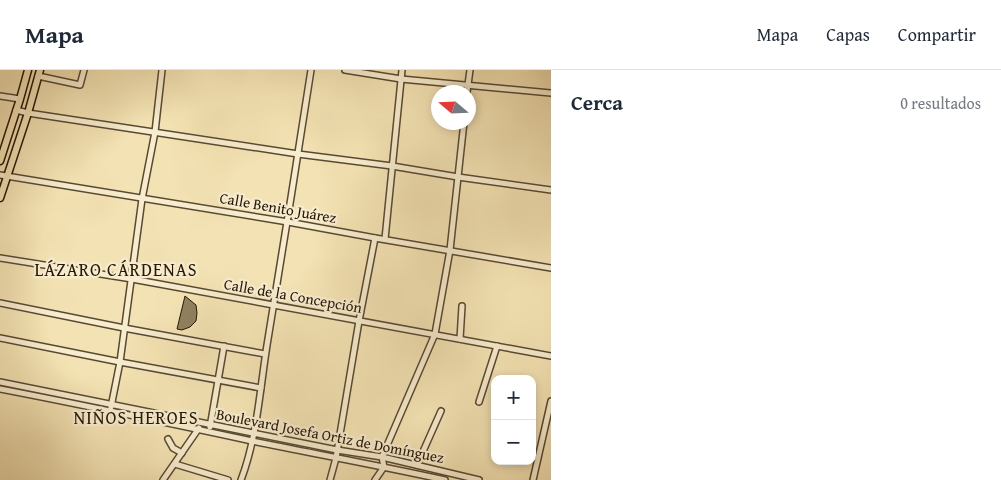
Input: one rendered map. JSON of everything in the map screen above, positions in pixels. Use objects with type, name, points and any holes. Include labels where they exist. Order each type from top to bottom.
[{"type":"main road","points":[[0,161],[28,70]]},
{"type":"main road","points":[[0,198],[4,176],[28,113],[39,73]]},
{"type":"street","points":[[39,73],[80,85],[84,70]]},
{"type":"street","points":[[110,410],[120,362],[142,198],[155,132],[162,70]]},
{"type":"street","points":[[241,480],[252,441],[311,70]]},
{"type":"street","points":[[345,70],[401,79],[458,85]]},
{"type":"street","points":[[385,239],[402,70]]},
{"type":"street","points":[[468,85],[470,70]]},
{"type":"street","points":[[476,87],[551,93]]},
{"type":"street","points":[[0,96],[20,99]]},
{"type":"street","points":[[16,110],[298,154],[551,190]]},
{"type":"street","points":[[375,480],[384,466],[382,457],[435,334],[450,250],[463,130]]},
{"type":"street","name":"Calle Benito Juárez","points":[[4,176],[288,222],[551,268]]},
{"type":"street","points":[[330,480],[336,458],[375,238]]},
{"type":"street","name":"Calle de la Concepción","points":[[0,258],[132,279],[551,356]]},
{"type":"street","points":[[0,303],[265,354]]},
{"type":"street","points":[[460,339],[462,306]]},
{"type":"street","points":[[0,339],[261,388]]},
{"type":"street","points":[[210,432],[224,346]]},
{"type":"street","points":[[479,402],[498,346]]},
{"type":"street","name":"Boulevard Josefa Ortiz de Domínguez","points":[[0,382],[337,450],[382,457],[479,480]]},
{"type":"street","name":"Boulevard Josefa Ortiz de Domínguez","points":[[0,389],[445,480]]},
{"type":"street","points":[[533,480],[551,400]]},
{"type":"street","points":[[417,465],[441,411]]},
{"type":"street","points":[[163,480],[199,430],[200,422]]},
{"type":"street","points":[[168,439],[173,448],[182,453]]},
{"type":"street","points":[[175,464],[228,480]]},
{"type":"building","points":[[185,296],[196,305],[197,313],[196,321],[190,327],[182,330],[177,329]]},
{"type":"district","name":"LÁZARO CÁRDENAS","points":[[116,270]]},
{"type":"district","name":"NIÑOS HEROES","points":[[136,418]]}]
